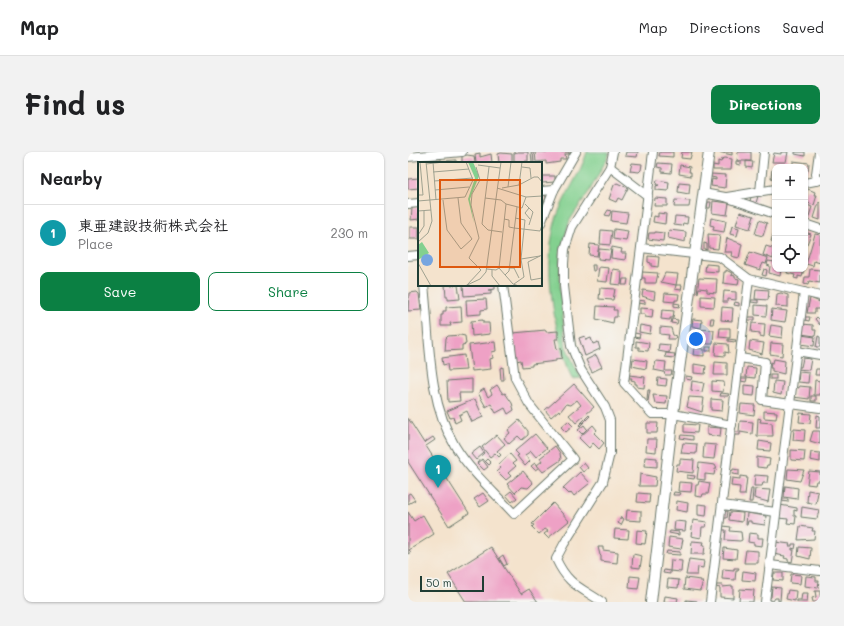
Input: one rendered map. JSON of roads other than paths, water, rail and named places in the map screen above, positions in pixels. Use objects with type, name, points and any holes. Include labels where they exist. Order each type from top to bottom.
[{"type":"street","points":[[408,157],[462,152]]},
{"type":"street","points":[[542,221],[554,190],[576,152]]},
{"type":"street","points":[[602,602],[570,582],[556,559],[603,482],[610,454],[610,420],[605,407],[581,370],[571,346],[564,286],[564,264],[565,249],[572,227],[610,167],[613,152]]},
{"type":"street","points":[[653,152],[624,383],[652,414],[673,414],[732,425]]},
{"type":"street","points":[[651,602],[673,414],[709,152]]},
{"type":"street","points":[[760,192],[764,152]]},
{"type":"street","points":[[808,182],[818,180],[816,174],[819,152]]},
{"type":"street","points":[[610,167],[648,196]]},
{"type":"street","points":[[542,191],[554,190]]},
{"type":"street","points":[[725,197],[772,190]]},
{"type":"street","points":[[703,193],[725,197],[772,213]]},
{"type":"street","points":[[408,204],[418,203]]},
{"type":"street","points":[[808,225],[820,229]]},
{"type":"street","points":[[641,248],[696,253],[720,257],[749,279],[820,296]]},
{"type":"street","points":[[710,602],[749,279]]},
{"type":"street","points":[[424,286],[434,389],[440,413],[458,450],[514,514],[573,459],[529,404],[515,378],[503,286]]},
{"type":"street","points":[[765,602],[804,292]]},
{"type":"street","points":[[797,351],[820,355]]},
{"type":"street","points":[[740,358],[765,362],[762,400],[820,408]]},
{"type":"street","points":[[722,505],[776,512]]},
{"type":"street","points":[[770,565],[820,571]]},
{"type":"place","name":"東亜建設技術株式会社","points":[[438,488]]}]
